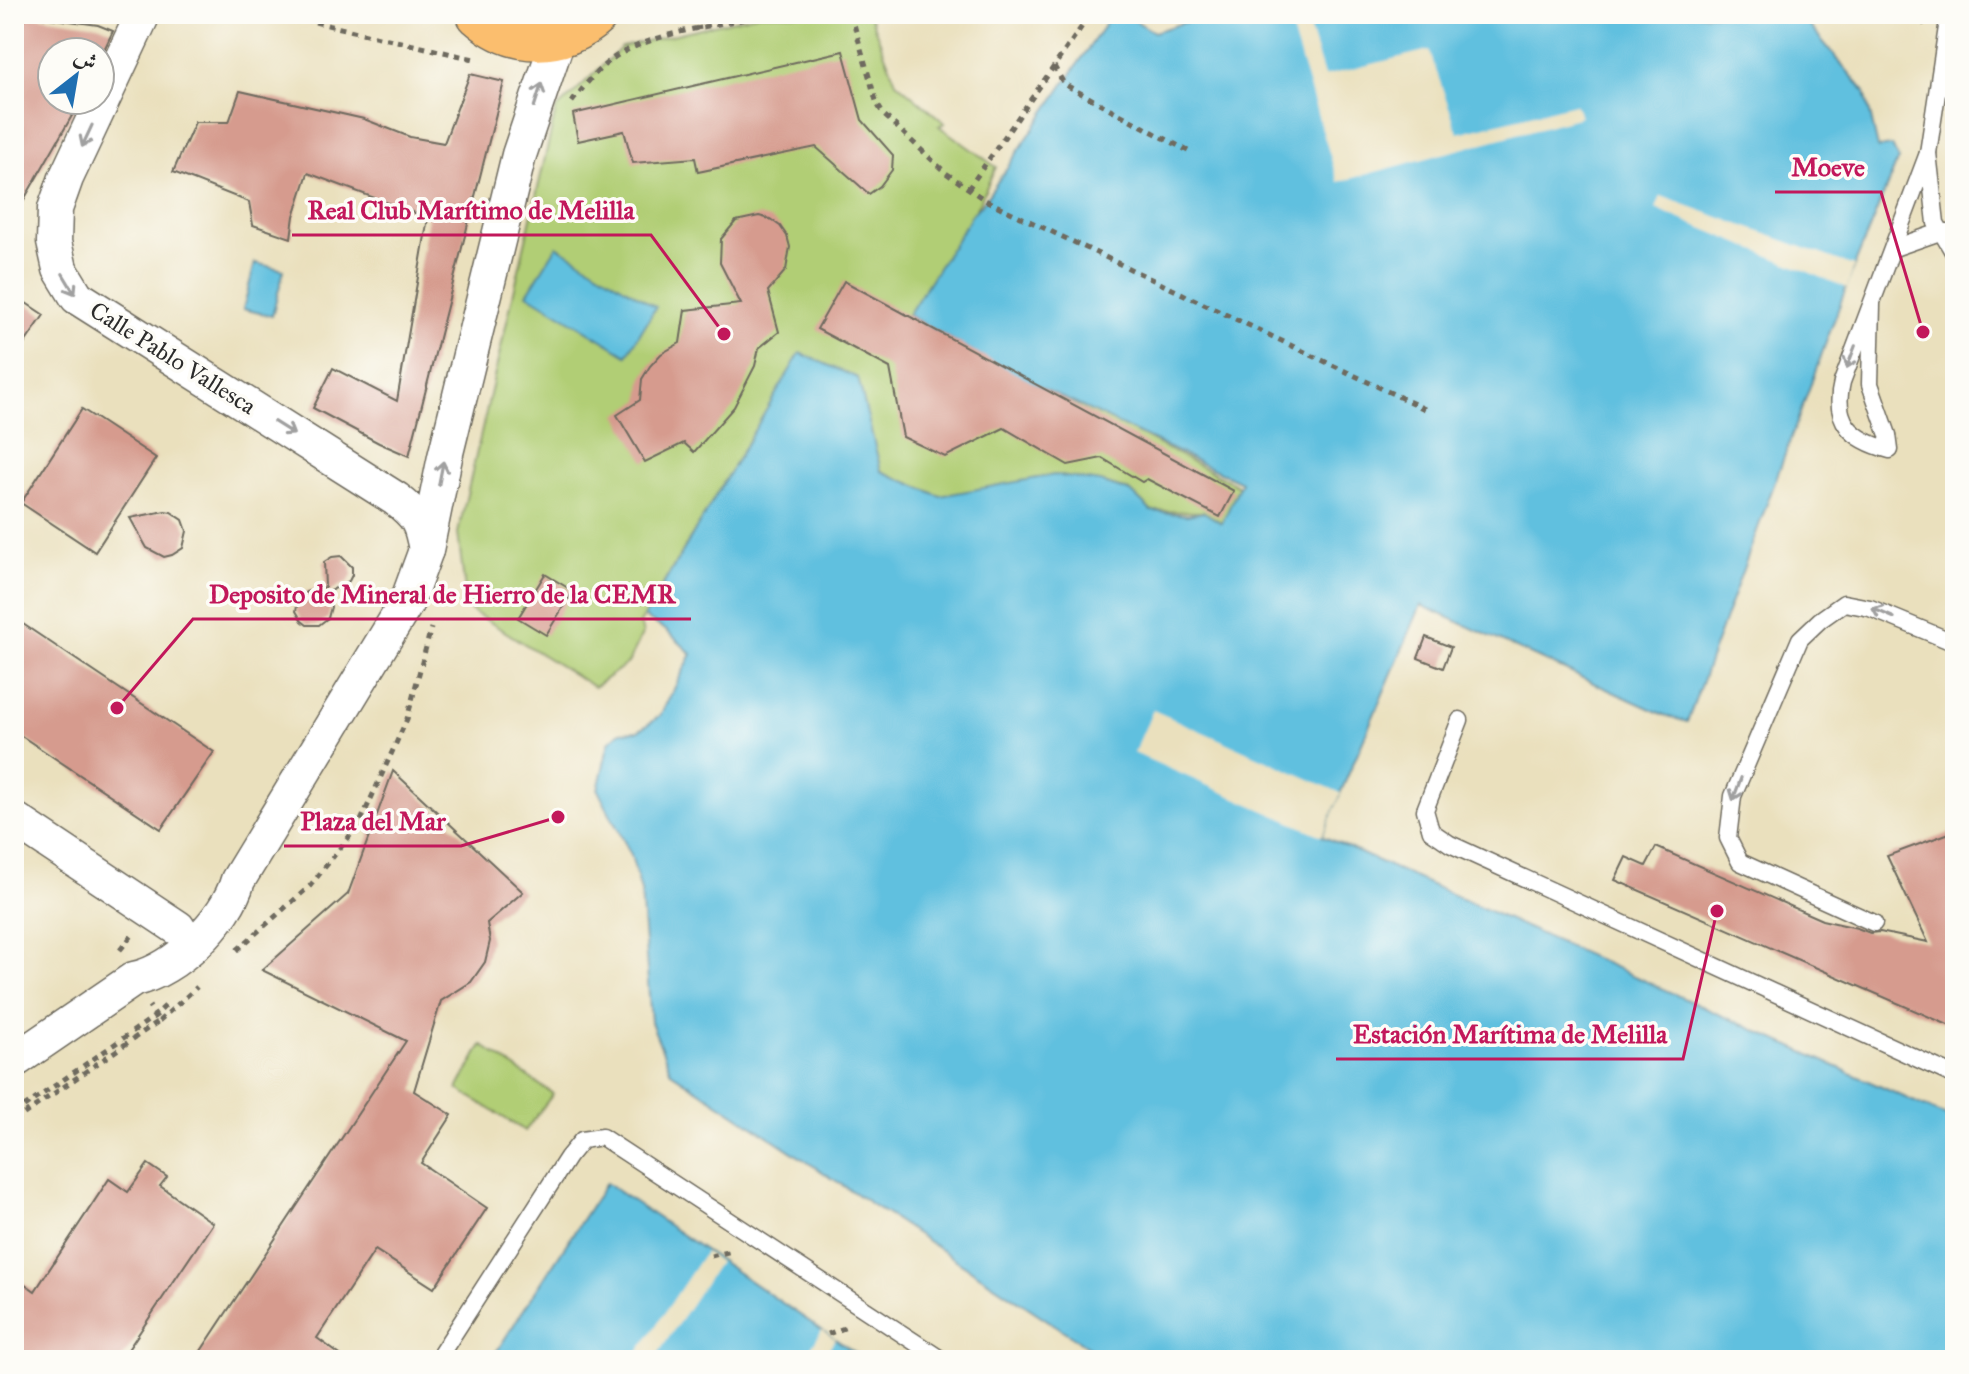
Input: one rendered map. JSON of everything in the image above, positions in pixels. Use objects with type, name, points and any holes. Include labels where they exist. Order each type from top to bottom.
[{"type":"main road","points":[[479,14],[491,25],[512,35],[536,39],[578,25]]},
{"type":"street","name":"Calle Pablo Vallesca","points":[[143,14],[66,178],[55,209],[54,242],[60,269],[77,297],[414,512],[422,524],[426,550]]},
{"type":"street","points":[[14,1061],[134,979],[164,967],[206,932],[228,905],[238,880],[407,602],[426,550],[445,457],[519,155],[578,25]]},
{"type":"street","points":[[14,819],[178,928]]},
{"type":"street","points":[[134,979],[144,960],[216,893],[238,880]]},
{"type":"lane","points":[[1872,304],[1870,384],[1888,435],[1890,450],[1869,444],[1851,431],[1840,417],[1838,399],[1872,304],[1894,248],[1928,153],[1949,14]]},
{"type":"lane","points":[[1928,153],[1930,190],[1955,255]]},
{"type":"lane","points":[[1894,248],[1947,232]]},
{"type":"lane","points":[[1874,923],[1740,862],[1728,838],[1733,796],[1800,639],[1832,611],[1844,603],[1870,608],[1955,643]]},
{"type":"lane","points":[[1460,720],[1425,810],[1431,831],[1479,858],[1955,1076]]},
{"type":"lane","points":[[437,1360],[568,1157],[582,1140],[602,1137],[942,1360]]},
{"type":"path","points":[[280,14],[487,62]]},
{"type":"path","points":[[697,14],[699,30]]},
{"type":"path","points":[[567,109],[599,69],[620,54],[656,39],[773,14]]},
{"type":"path","points":[[851,14],[877,104],[884,115],[968,189],[985,200],[1429,411]]},
{"type":"path","points":[[968,189],[1085,22]]},
{"type":"path","points":[[1054,66],[1064,84],[1188,151]]},
{"type":"path","points":[[233,954],[310,886],[360,823],[407,719],[436,610],[407,602]]},
{"type":"path","points":[[159,1021],[201,983]]},
{"type":"path","points":[[711,1256],[732,1251]]},
{"type":"path","points":[[828,1334],[847,1327]]},
{"type":"green space","points":[[759,14],[869,14],[896,82],[945,123],[939,126],[996,167],[976,209],[909,315],[1239,486],[1223,523],[1204,512],[1151,511],[1130,491],[1100,482],[940,496],[881,471],[858,379],[800,354],[640,623],[643,633],[628,663],[594,687],[467,608],[458,533],[556,110],[622,47]]},
{"type":"green space","points":[[482,1045],[553,1094],[525,1131],[458,1089]]},
{"type":"water","points":[[1112,14],[1124,14],[1154,32],[1211,14],[1800,14],[1865,92],[1878,148],[1892,146],[1898,159],[1854,266],[1687,722],[1664,715],[1421,605],[1322,836],[1955,1120],[1955,1360],[1108,1360],[671,1072],[651,1022],[641,891],[631,855],[598,790],[609,742],[620,732],[638,731],[660,716],[692,654],[667,631],[644,617],[800,353],[858,378],[881,471],[940,496],[1054,475],[1100,482],[1131,492],[1151,511],[1187,515],[1204,512],[1222,523],[1241,482],[1019,377],[908,315],[973,213]]},
{"type":"water","points":[[557,246],[656,307],[627,355],[527,294]]},
{"type":"water","points":[[255,263],[284,270],[272,316],[243,309]]},
{"type":"water","points":[[606,1183],[866,1360],[491,1360]]},
{"type":"pier","points":[[1287,14],[1305,14],[1324,76],[1429,50],[1458,133],[1575,104],[1581,117],[1338,182]]},
{"type":"pier","points":[[1661,196],[1854,266],[1847,288],[1656,209]]},
{"type":"pier","points":[[1153,710],[1341,793],[1322,836],[1134,753]]},
{"type":"pier","points":[[705,1252],[719,1262],[654,1360],[633,1360]]},
{"type":"pier","points":[[822,1330],[835,1339],[821,1360],[803,1360]]},
{"type":"building","points":[[28,15],[98,25],[113,31],[111,36],[36,36],[36,116],[72,116],[14,217],[14,36]]},
{"type":"building","points":[[843,51],[862,120],[893,155],[892,170],[880,186],[869,194],[816,147],[698,172],[695,158],[633,163],[624,131],[578,141],[573,114]]},
{"type":"building","points":[[470,74],[504,82],[409,456],[313,408],[333,368],[397,401],[428,218],[308,173],[294,216],[291,238],[253,225],[249,202],[173,172],[195,122],[229,122],[240,91],[364,119],[410,137],[444,143]]},
{"type":"building","points":[[759,216],[780,226],[790,247],[786,270],[768,291],[779,332],[759,348],[755,366],[734,407],[694,452],[684,443],[645,462],[617,415],[640,400],[642,379],[650,366],[661,354],[680,343],[685,310],[741,304],[720,263],[721,239],[736,221]]},
{"type":"building","points":[[844,281],[1234,491],[1220,517],[1147,479],[1142,482],[1102,458],[1068,465],[1004,428],[945,457],[903,437],[890,368],[817,329]]},
{"type":"building","points":[[14,295],[44,315],[14,359]]},
{"type":"building","points":[[82,409],[156,458],[95,552],[21,503]]},
{"type":"building","points":[[165,511],[183,520],[187,531],[183,548],[164,557],[147,548],[130,518]]},
{"type":"building","points":[[341,556],[352,567],[352,575],[349,581],[328,592],[331,607],[328,618],[319,625],[307,625],[296,611],[298,600],[306,592],[325,587],[324,562]]},
{"type":"building","points":[[545,574],[573,591],[546,635],[518,618]]},
{"type":"building","points":[[14,618],[214,752],[161,829],[14,731]]},
{"type":"building","points":[[1426,637],[1451,647],[1443,668],[1418,658]]},
{"type":"building","points":[[393,771],[523,892],[487,923],[490,941],[485,962],[471,982],[441,1001],[414,1091],[452,1115],[421,1163],[487,1208],[434,1288],[375,1250],[317,1338],[347,1360],[195,1360],[406,1041],[262,970],[348,894]]},
{"type":"building","points":[[1955,831],[1955,1028],[1615,880],[1626,857],[1646,866],[1656,847],[1822,920],[1870,933],[1880,932],[1928,942],[1887,856]]},
{"type":"building","points":[[148,1164],[167,1177],[160,1186],[213,1223],[121,1360],[14,1360],[14,1276],[35,1291],[109,1179],[128,1192]]},
{"type":"place","name":"Moeve","points":[[1923,332]]},
{"type":"place","name":"Real Club Marítimo de Melilla","points":[[724,334]]},
{"type":"place","name":"Deposito de Mineral de Hierro de la CEMR","points":[[117,708]]},
{"type":"place","name":"Plaza del Mar","points":[[558,817]]},
{"type":"place","name":"Estación Marítima de Melilla","points":[[1717,911]]}]
